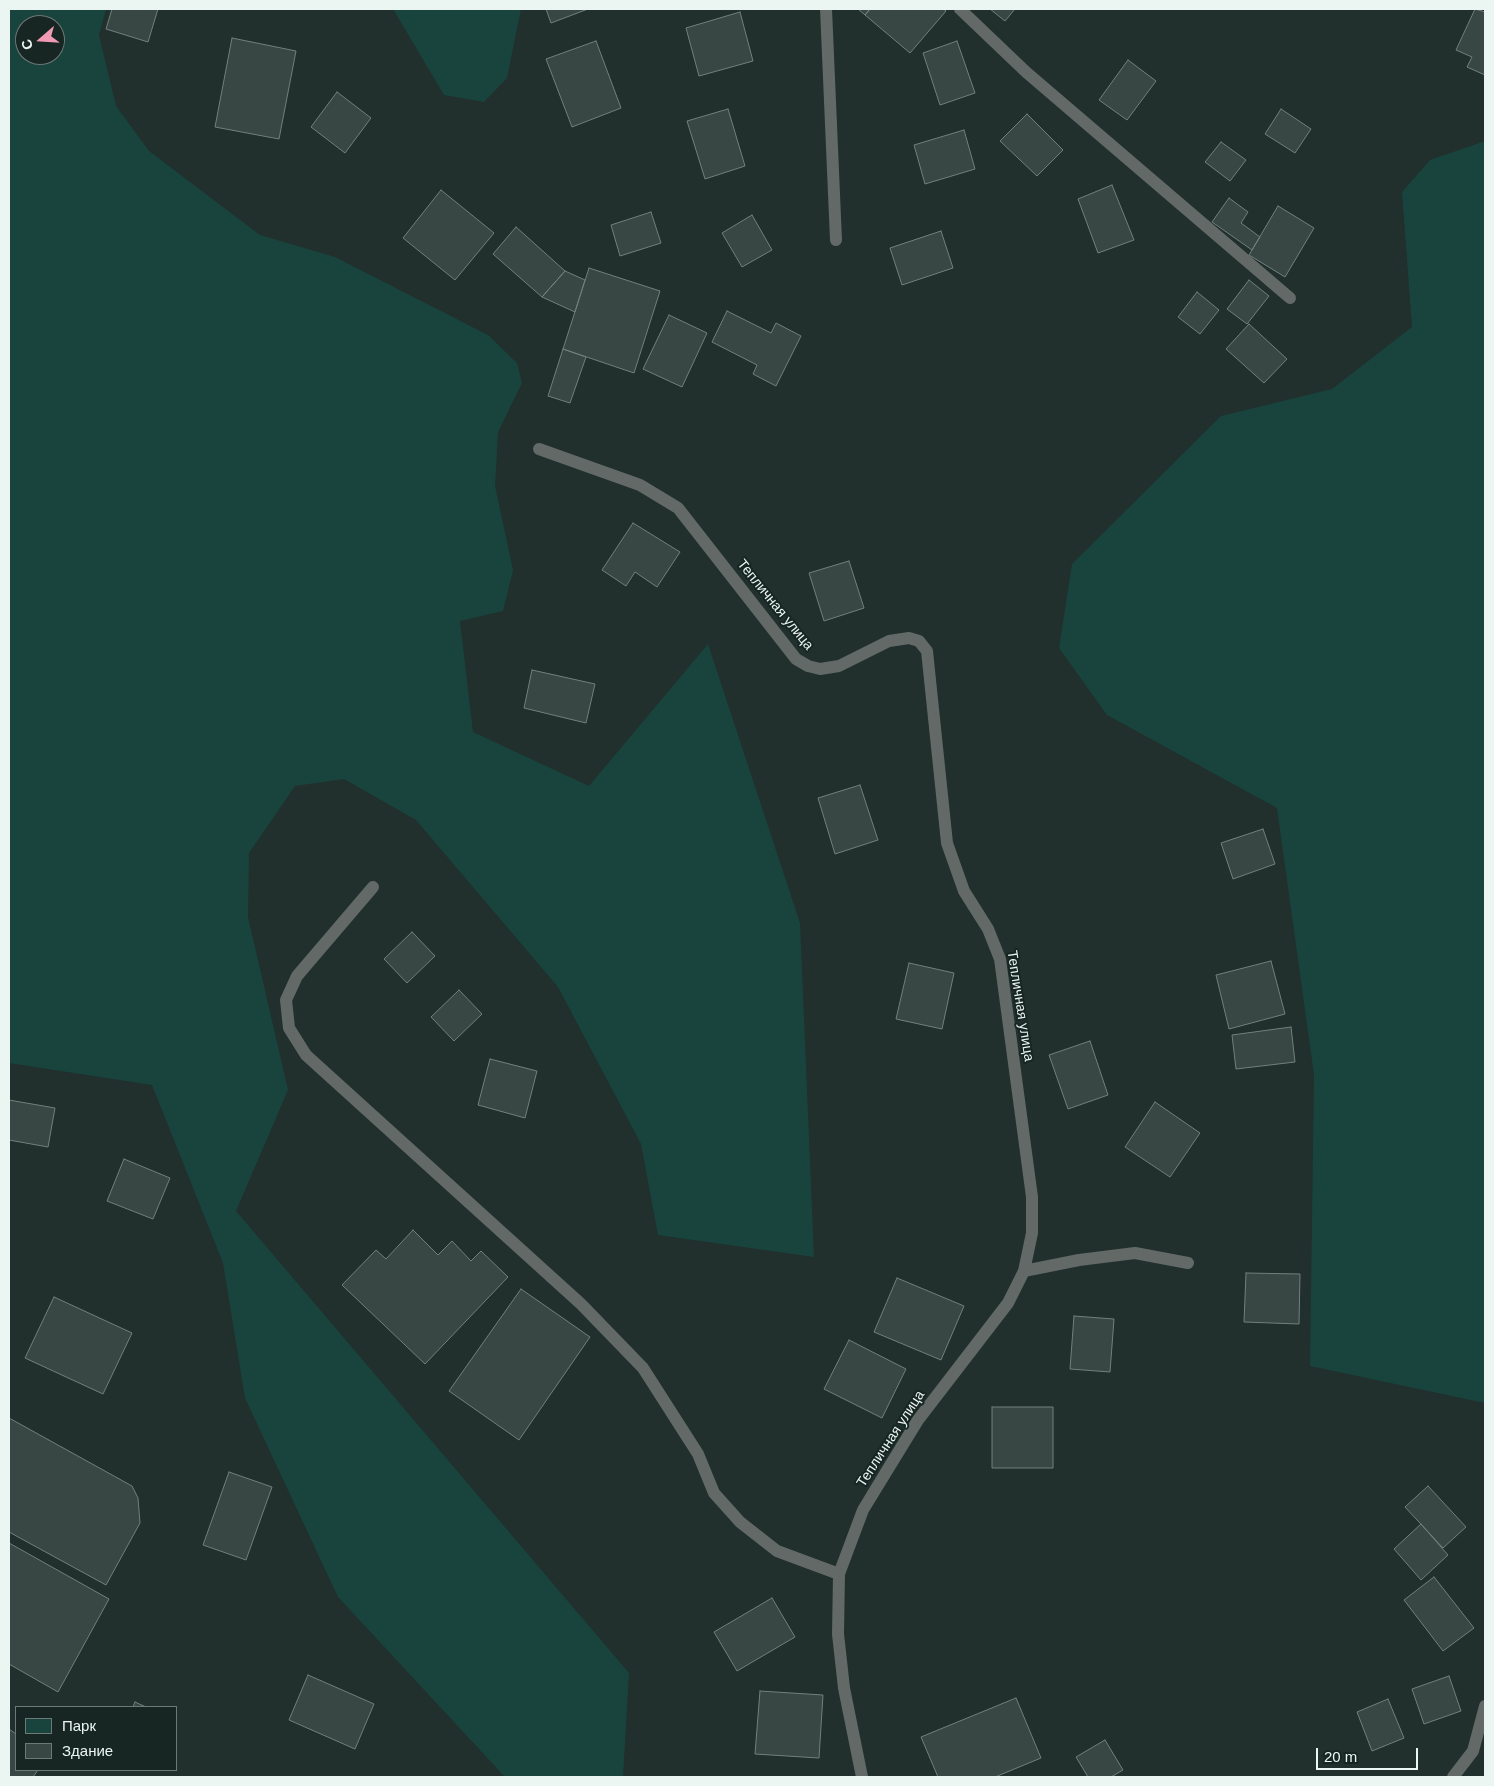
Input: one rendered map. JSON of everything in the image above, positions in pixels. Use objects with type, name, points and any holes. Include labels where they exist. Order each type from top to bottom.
[{"type":"lane","points":[[826,9],[836,240]]},
{"type":"lane","points":[[960,9],[1026,72],[1290,298]]},
{"type":"lane","name":"Тепличная улица","points":[[539,450],[640,485],[678,508],[796,659],[808,666],[820,669],[839,666],[890,641],[909,638],[919,642],[927,651],[947,843],[964,891],[988,929],[1000,959],[1032,1196],[1032,1233],[1024,1271],[1008,1303],[918,1420],[863,1510],[839,1574],[838,1634],[843,1679],[862,1777]]},
{"type":"lane","points":[[373,887],[297,976],[286,1000],[289,1028],[306,1054],[581,1304],[643,1368],[698,1454],[714,1493],[740,1522],[777,1551],[839,1574]]},
{"type":"lane","points":[[1024,1271],[1079,1260],[1134,1253],[1188,1263]]},
{"type":"lane","points":[[1453,1777],[1473,1751],[1485,1706]]},
{"type":"green space","points":[[9,9],[106,9],[99,35],[116,106],[149,151],[260,235],[335,257],[488,335],[517,363],[522,383],[498,432],[495,486],[513,570],[503,611],[460,621],[473,732],[589,786],[708,644],[800,923],[814,1257],[658,1235],[641,1144],[558,987],[416,820],[344,779],[295,786],[249,853],[248,917],[288,1090],[236,1211],[629,1673],[623,1777],[505,1777],[338,1597],[245,1398],[223,1263],[152,1085],[9,1063]]},
{"type":"green space","points":[[393,9],[521,9],[507,78],[484,102],[444,95]]},
{"type":"green space","points":[[1485,141],[1485,1403],[1310,1366],[1314,1075],[1277,808],[1107,715],[1059,648],[1072,564],[1221,416],[1332,389],[1412,327],[1402,192],[1430,160]]},
{"type":"building","points":[[112,9],[158,9],[148,42],[106,29]]},
{"type":"building","points":[[546,9],[588,9],[551,23]]},
{"type":"building","points":[[858,9],[870,9],[865,15]]},
{"type":"building","points":[[870,9],[943,9],[946,11],[910,53],[865,15]]},
{"type":"building","points":[[990,9],[1015,9],[1005,21]]},
{"type":"building","points":[[1475,9],[1485,12],[1485,75],[1467,67],[1472,57],[1456,50]]},
{"type":"building","points":[[740,12],[753,61],[699,76],[686,28]]},
{"type":"building","points":[[232,38],[296,51],[279,139],[215,127]]},
{"type":"building","points":[[596,41],[621,108],[572,127],[546,59]]},
{"type":"building","points":[[957,41],[975,93],[940,105],[923,53]]},
{"type":"building","points":[[1128,60],[1156,81],[1127,120],[1099,100]]},
{"type":"building","points":[[337,92],[371,118],[345,153],[311,127]]},
{"type":"building","points":[[728,109],[745,166],[705,179],[687,121]]},
{"type":"building","points":[[1281,109],[1311,129],[1295,153],[1265,134]]},
{"type":"building","points":[[1027,114],[1063,150],[1037,176],[1000,141]]},
{"type":"building","points":[[964,130],[975,169],[925,184],[914,145]]},
{"type":"building","points":[[1221,142],[1246,160],[1230,181],[1205,162]]},
{"type":"building","points":[[1112,185],[1134,240],[1098,253],[1078,199]]},
{"type":"building","points":[[441,190],[494,233],[455,280],[403,238]]},
{"type":"building","points":[[1229,198],[1248,212],[1241,223],[1260,237],[1252,250],[1212,222]]},
{"type":"building","points":[[1278,206],[1314,228],[1285,277],[1249,255]]},
{"type":"building","points":[[651,212],[661,243],[620,256],[611,225]]},
{"type":"building","points":[[752,215],[772,250],[742,267],[722,233]]},
{"type":"building","points":[[516,227],[565,271],[542,297],[493,254]]},
{"type":"building","points":[[941,231],[953,268],[902,285],[890,248]]},
{"type":"building","points":[[589,268],[660,291],[634,373],[563,349]]},
{"type":"building","points":[[565,271],[585,280],[575,312],[542,297]]},
{"type":"building","points":[[1249,280],[1269,296],[1247,324],[1227,309]]},
{"type":"building","points":[[1197,292],[1219,310],[1200,334],[1178,317]]},
{"type":"building","points":[[727,311],[771,333],[776,323],[801,336],[776,386],[753,374],[757,365],[712,342]]},
{"type":"building","points":[[669,315],[707,333],[682,387],[643,369]]},
{"type":"building","points":[[1249,324],[1287,359],[1264,383],[1226,349]]},
{"type":"building","points":[[563,349],[586,357],[570,403],[548,396]]},
{"type":"building","points":[[633,523],[680,552],[657,587],[635,572],[626,586],[602,570]]},
{"type":"building","points":[[849,561],[864,608],[824,621],[809,573]]},
{"type":"building","points":[[532,670],[595,684],[586,723],[524,708]]},
{"type":"building","points":[[860,785],[878,840],[835,854],[818,798]]},
{"type":"building","points":[[1263,829],[1275,864],[1233,879],[1221,843]]},
{"type":"building","points":[[412,932],[435,956],[407,983],[384,959]]},
{"type":"building","points":[[1271,961],[1285,1014],[1229,1029],[1216,975]]},
{"type":"building","points":[[909,963],[954,973],[942,1029],[896,1019]]},
{"type":"building","points":[[459,990],[482,1014],[454,1041],[431,1017]]},
{"type":"building","points":[[1291,1027],[1295,1062],[1236,1069],[1232,1035]]},
{"type":"building","points":[[1090,1041],[1108,1095],[1068,1109],[1049,1055]]},
{"type":"building","points":[[490,1059],[537,1071],[525,1118],[478,1105]]},
{"type":"building","points":[[9,1100],[55,1108],[48,1147],[9,1140]]},
{"type":"building","points":[[1155,1102],[1200,1133],[1170,1177],[1125,1147]]},
{"type":"building","points":[[124,1159],[170,1178],[153,1219],[107,1201]]},
{"type":"building","points":[[413,1230],[438,1255],[452,1241],[471,1261],[481,1251],[508,1277],[425,1364],[342,1285],[376,1250],[386,1259]]},
{"type":"building","points":[[1246,1273],[1300,1274],[1299,1324],[1244,1322]]},
{"type":"building","points":[[897,1278],[964,1306],[941,1360],[874,1332]]},
{"type":"building","points":[[521,1289],[590,1337],[519,1440],[449,1391]]},
{"type":"building","points":[[54,1297],[132,1333],[103,1394],[25,1358]]},
{"type":"building","points":[[1074,1316],[1114,1319],[1110,1372],[1070,1369]]},
{"type":"building","points":[[849,1340],[906,1369],[882,1418],[824,1389]]},
{"type":"building","points":[[992,1407],[1053,1407],[1053,1468],[992,1468]]},
{"type":"building","points":[[9,1418],[132,1486],[138,1498],[140,1523],[106,1585],[9,1532]]},
{"type":"building","points":[[229,1472],[272,1487],[246,1560],[203,1545]]},
{"type":"building","points":[[1428,1486],[1466,1527],[1443,1548],[1405,1507]]},
{"type":"building","points":[[1421,1524],[1448,1555],[1421,1580],[1394,1549]]},
{"type":"building","points":[[9,1543],[109,1599],[58,1692],[9,1664]]},
{"type":"building","points":[[1434,1577],[1474,1628],[1443,1651],[1404,1600]]},
{"type":"building","points":[[772,1598],[795,1637],[737,1671],[714,1632]]},
{"type":"building","points":[[308,1675],[374,1704],[355,1749],[289,1720]]},
{"type":"building","points":[[1449,1676],[1461,1711],[1424,1724],[1412,1689]]},
{"type":"building","points":[[760,1691],[823,1695],[819,1758],[755,1754]]},
{"type":"building","points":[[1016,1698],[1041,1758],[995,1777],[938,1777],[921,1737]]},
{"type":"building","points":[[1388,1699],[1404,1738],[1372,1751],[1357,1712]]},
{"type":"building","points":[[135,1702],[144,1706],[133,1706]]},
{"type":"building","points":[[9,1729],[15,1733],[15,1771],[37,1771],[33,1777],[9,1777]]},
{"type":"building","points":[[1105,1740],[1123,1770],[1111,1777],[1088,1777],[1076,1757]]}]
